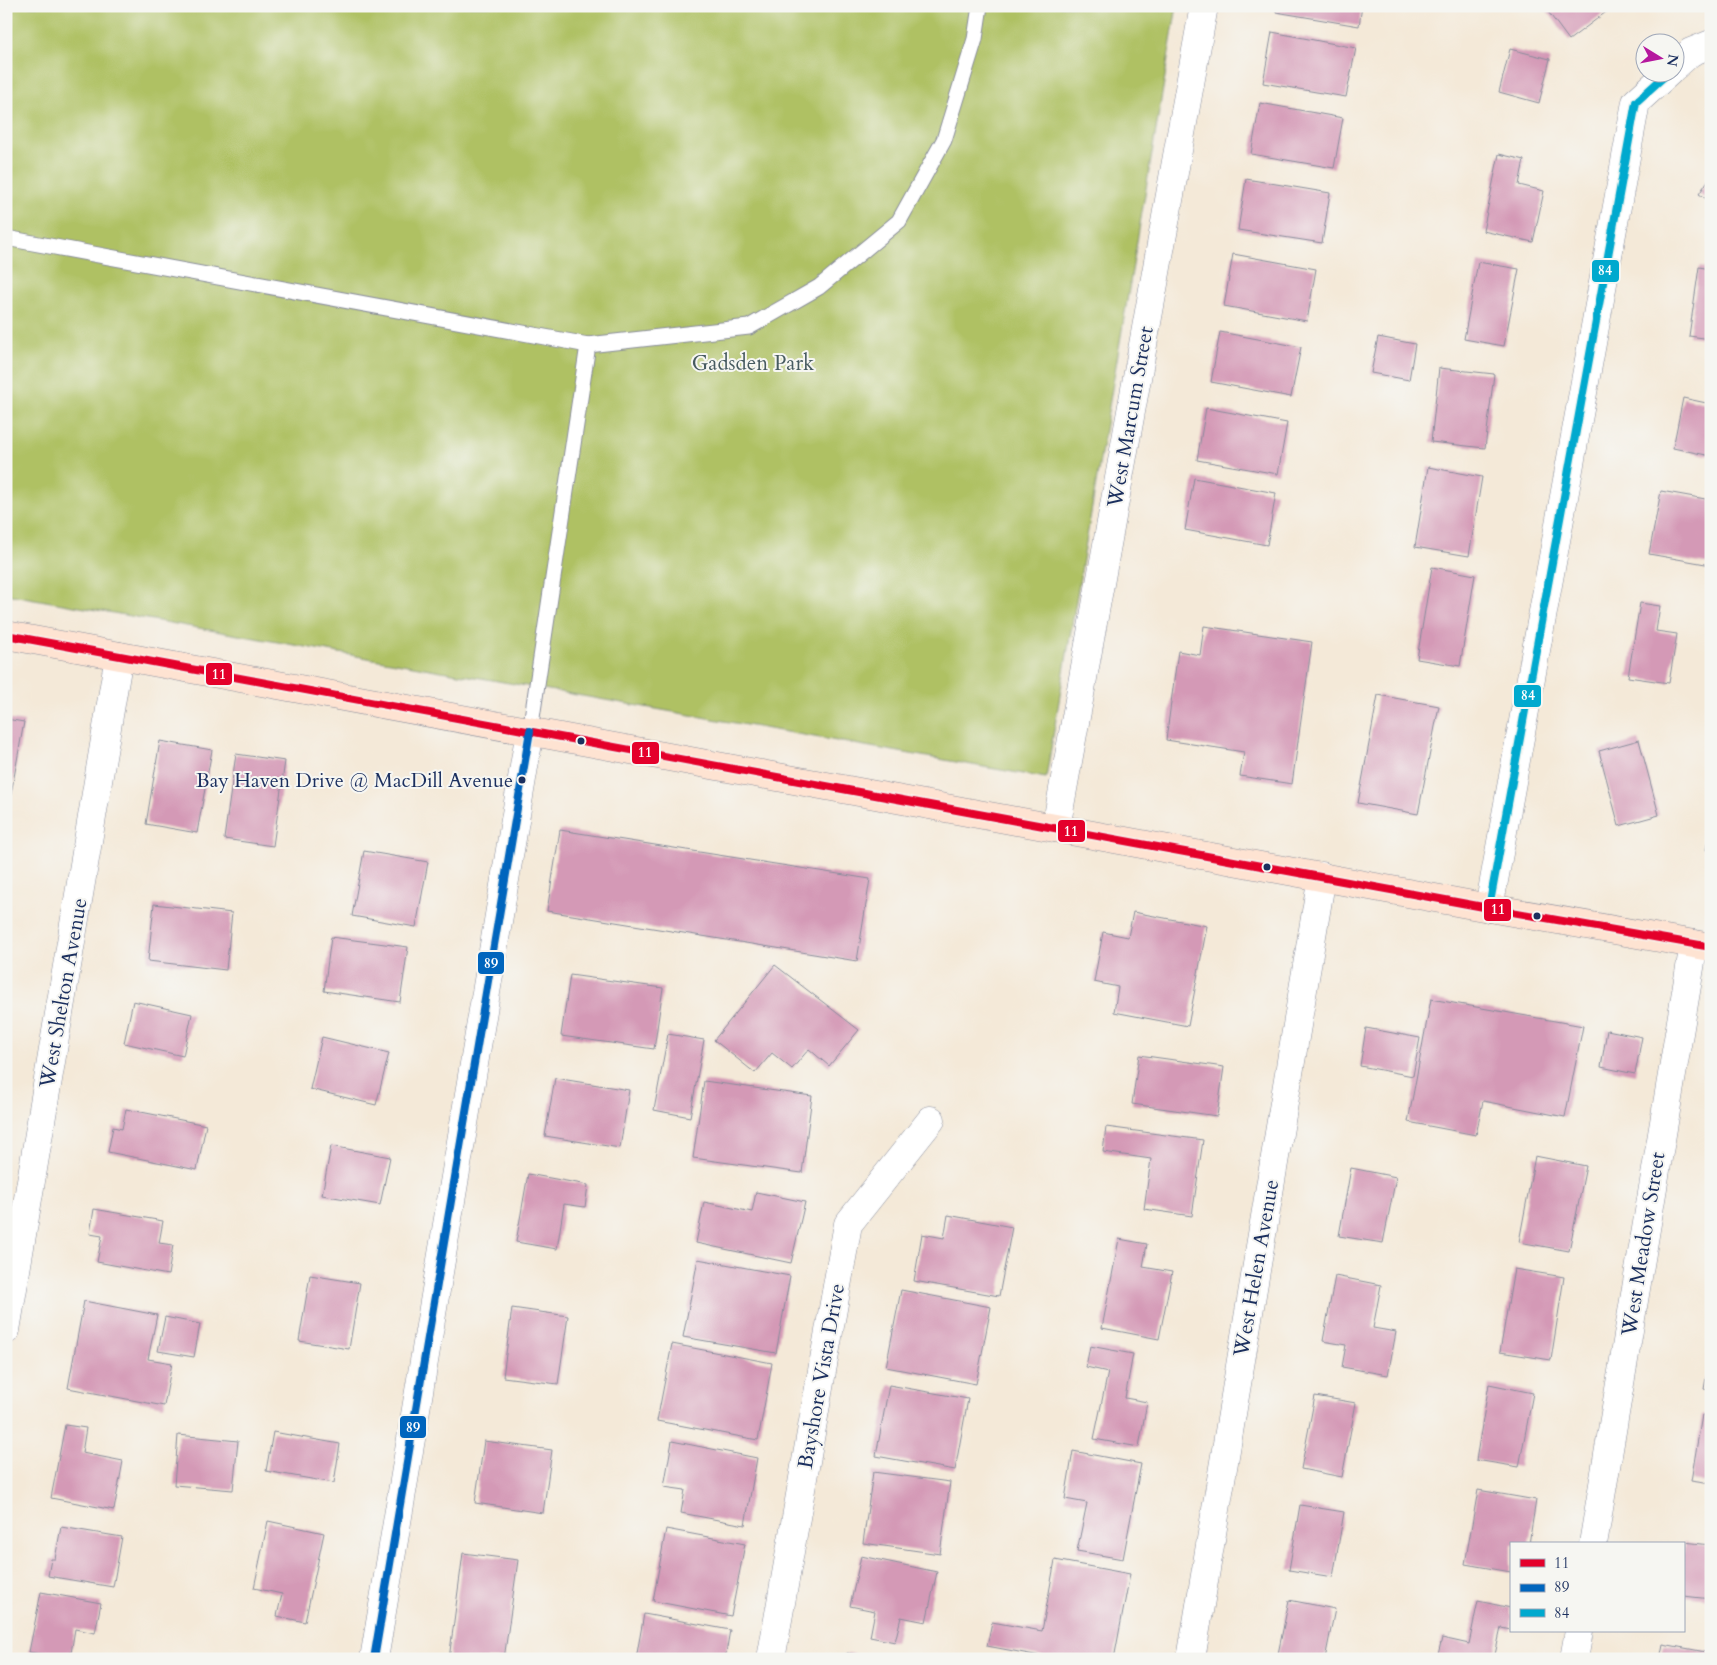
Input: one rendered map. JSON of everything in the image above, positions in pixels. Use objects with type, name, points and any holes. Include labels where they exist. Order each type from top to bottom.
[{"type":"street","name":"West Marcum Street","points":[[1056,828],[1204,6]]},
{"type":"street","points":[[1489,908],[1636,102],[1658,82]]},
{"type":"street","points":[[6,635],[1489,908],[1702,945]]},
{"type":"street","name":"West Shelton Avenue","points":[[6,1330],[119,656]]},
{"type":"street","points":[[374,1659],[530,731]]},
{"type":"street","name":"West Helen Avenue","points":[[1191,1659],[1322,876]]},
{"type":"street","name":"West Meadow Street","points":[[1593,1542],[1702,945]]},
{"type":"street","name":"Bayshore Vista Drive","points":[[772,1659],[848,1224],[931,1120]]},
{"type":"street","points":[[1574,1659],[1579,1632]]},
{"type":"lane","points":[[6,238],[588,345],[749,327],[819,287],[899,221],[944,140],[975,39],[980,6]]},
{"type":"lane","points":[[530,731],[588,345]]},
{"type":"green space","name":"Gadsden Park","points":[[6,6],[1177,6],[1046,778],[6,594]]},
{"type":"building","points":[[1277,6],[1362,6],[1359,26],[1276,12]]},
{"type":"building","points":[[1550,6],[1614,6],[1569,40],[1546,9]]},
{"type":"building","points":[[1272,32],[1356,48],[1346,97],[1263,83]]},
{"type":"building","points":[[1510,49],[1550,59],[1539,103],[1499,92]]},
{"type":"building","points":[[1260,103],[1343,118],[1334,168],[1251,154]]},
{"type":"building","points":[[1499,154],[1524,160],[1519,185],[1544,191],[1533,242],[1483,231]]},
{"type":"building","points":[[1711,176],[1711,202],[1699,194]]},
{"type":"building","points":[[1246,179],[1330,193],[1322,243],[1238,230]]},
{"type":"building","points":[[1233,254],[1316,269],[1307,321],[1224,306]]},
{"type":"building","points":[[1478,262],[1519,269],[1504,346],[1464,339]]},
{"type":"building","points":[[1699,267],[1711,269],[1711,339],[1689,336]]},
{"type":"building","points":[[1220,332],[1301,347],[1291,397],[1211,382]]},
{"type":"building","points":[[1378,337],[1415,344],[1409,380],[1371,373]]},
{"type":"building","points":[[1439,368],[1494,374],[1485,448],[1431,442]]},
{"type":"building","points":[[1683,398],[1711,404],[1711,456],[1673,448]]},
{"type":"building","points":[[1206,408],[1287,423],[1278,474],[1197,460]]},
{"type":"building","points":[[1428,467],[1482,477],[1469,556],[1415,547]]},
{"type":"building","points":[[1194,478],[1276,493],[1267,545],[1185,530]]},
{"type":"building","points":[[1661,491],[1711,500],[1711,565],[1649,554]]},
{"type":"building","points":[[1432,567],[1475,575],[1460,666],[1417,659]]},
{"type":"building","points":[[1640,603],[1660,606],[1656,631],[1677,634],[1669,683],[1628,677]]},
{"type":"building","points":[[1204,626],[1312,642],[1292,784],[1240,776],[1244,752],[1166,740],[1178,651],[1200,655]]},
{"type":"building","points":[[1378,695],[1439,706],[1418,814],[1358,803]]},
{"type":"building","points":[[6,719],[24,722],[9,805],[6,804]]},
{"type":"building","points":[[1639,740],[1659,815],[1619,826],[1599,751]]},
{"type":"building","points":[[160,741],[212,750],[197,833],[146,824]]},
{"type":"building","points":[[236,754],[285,761],[273,846],[224,839]]},
{"type":"building","points":[[1711,827],[1711,851],[1706,850]]},
{"type":"building","points":[[560,830],[870,879],[857,961],[547,911]]},
{"type":"building","points":[[364,851],[428,862],[416,927],[352,916]]},
{"type":"building","points":[[154,904],[232,913],[226,970],[148,961]]},
{"type":"building","points":[[1133,912],[1207,926],[1188,1026],[1114,1012],[1118,987],[1094,982],[1103,932],[1128,937]]},
{"type":"building","points":[[331,937],[408,947],[400,1002],[324,991]]},
{"type":"building","points":[[775,965],[859,1030],[829,1066],[809,1049],[792,1069],[772,1053],[755,1073],[714,1040]]},
{"type":"building","points":[[570,975],[663,988],[654,1049],[561,1036]]},
{"type":"building","points":[[1431,999],[1583,1026],[1565,1117],[1483,1101],[1476,1135],[1408,1122]]},
{"type":"building","points":[[133,1001],[192,1014],[183,1056],[124,1043]]},
{"type":"building","points":[[1366,1028],[1420,1038],[1413,1076],[1360,1066]]},
{"type":"building","points":[[1607,1030],[1642,1037],[1635,1074],[1601,1067]]},
{"type":"building","points":[[668,1034],[704,1040],[690,1117],[654,1110]]},
{"type":"building","points":[[322,1037],[389,1053],[376,1105],[310,1089]]},
{"type":"building","points":[[1139,1055],[1224,1067],[1217,1116],[1132,1104]]},
{"type":"building","points":[[555,1078],[629,1090],[620,1148],[545,1136]]},
{"type":"building","points":[[704,1081],[812,1096],[802,1173],[693,1158]]},
{"type":"building","points":[[126,1109],[206,1125],[197,1170],[108,1152],[113,1127],[122,1129]]},
{"type":"building","points":[[1106,1127],[1203,1140],[1192,1216],[1144,1209],[1151,1159],[1103,1152]]},
{"type":"building","points":[[331,1146],[390,1157],[380,1205],[322,1195]]},
{"type":"building","points":[[1535,1156],[1586,1166],[1569,1251],[1519,1242]]},
{"type":"building","points":[[1351,1168],[1396,1177],[1383,1243],[1339,1236]]},
{"type":"building","points":[[528,1174],[588,1185],[585,1207],[564,1204],[557,1249],[516,1242]]},
{"type":"building","points":[[756,1192],[805,1202],[791,1263],[696,1243],[704,1202],[752,1212]]},
{"type":"building","points":[[94,1209],[163,1221],[159,1243],[173,1245],[168,1275],[97,1262],[102,1236],[90,1234]]},
{"type":"building","points":[[948,1215],[1012,1227],[999,1296],[914,1281],[922,1234],[944,1238]]},
{"type":"building","points":[[1119,1239],[1147,1244],[1143,1267],[1172,1272],[1159,1339],[1102,1328]]},
{"type":"building","points":[[698,1259],[790,1276],[776,1353],[683,1337]]},
{"type":"building","points":[[1514,1269],[1564,1277],[1551,1360],[1500,1352]]},
{"type":"building","points":[[310,1275],[360,1283],[349,1349],[299,1341]]},
{"type":"building","points":[[1335,1276],[1381,1285],[1373,1328],[1396,1332],[1388,1375],[1342,1367],[1346,1345],[1323,1341]]},
{"type":"building","points":[[901,1290],[991,1307],[976,1384],[886,1367]]},
{"type":"building","points":[[84,1301],[157,1315],[148,1359],[172,1363],[164,1406],[68,1388]]},
{"type":"building","points":[[512,1308],[568,1316],[558,1384],[503,1377]]},
{"type":"building","points":[[165,1317],[200,1324],[194,1357],[158,1351]]},
{"type":"building","points":[[672,1344],[772,1363],[758,1440],[657,1421]]},
{"type":"building","points":[[1090,1346],[1133,1354],[1125,1398],[1147,1402],[1139,1447],[1094,1439],[1108,1372],[1086,1367]]},
{"type":"building","points":[[1711,1357],[1711,1391],[1704,1389]]},
{"type":"building","points":[[1489,1384],[1533,1393],[1519,1467],[1476,1460]]},
{"type":"building","points":[[889,1385],[968,1399],[955,1470],[876,1456]]},
{"type":"building","points":[[1315,1396],[1356,1403],[1342,1477],[1301,1469]]},
{"type":"building","points":[[1702,1415],[1711,1417],[1711,1484],[1691,1481]]},
{"type":"building","points":[[65,1425],[86,1428],[82,1453],[123,1461],[114,1510],[51,1498]]},
{"type":"building","points":[[273,1432],[340,1444],[334,1483],[266,1471]]},
{"type":"building","points":[[178,1435],[238,1441],[233,1490],[174,1485]]},
{"type":"building","points":[[484,1441],[552,1450],[543,1513],[475,1503]]},
{"type":"building","points":[[672,1441],[757,1458],[745,1525],[681,1513],[685,1490],[664,1487]]},
{"type":"building","points":[[1073,1451],[1141,1464],[1123,1559],[1077,1551],[1087,1503],[1065,1499]]},
{"type":"building","points":[[873,1472],[950,1482],[940,1554],[863,1543]]},
{"type":"building","points":[[1478,1490],[1536,1500],[1529,1542],[1510,1542],[1510,1572],[1465,1564]]},
{"type":"building","points":[[1300,1505],[1344,1512],[1333,1577],[1289,1570]]},
{"type":"building","points":[[268,1521],[324,1533],[305,1622],[277,1616],[282,1594],[254,1588]]},
{"type":"building","points":[[61,1527],[122,1537],[113,1587],[48,1576],[51,1559],[55,1559]]},
{"type":"building","points":[[666,1529],[745,1544],[731,1616],[653,1601]]},
{"type":"building","points":[[1684,1542],[1711,1545],[1711,1599],[1684,1596]]},
{"type":"building","points":[[463,1553],[518,1560],[504,1659],[449,1659]]},
{"type":"building","points":[[861,1556],[937,1572],[926,1622],[901,1617],[895,1642],[870,1637],[875,1611],[850,1606]]},
{"type":"building","points":[[1055,1560],[1130,1574],[1114,1659],[1056,1659],[987,1646],[992,1622],[1042,1631]]},
{"type":"building","points":[[41,1592],[101,1603],[95,1633],[75,1629],[70,1659],[29,1652]]},
{"type":"building","points":[[1289,1600],[1335,1609],[1325,1659],[1277,1659]]},
{"type":"building","points":[[1478,1601],[1510,1608],[1510,1630],[1501,1628],[1494,1659],[1437,1659],[1442,1638],[1469,1644]]},
{"type":"building","points":[[644,1614],[730,1630],[725,1659],[636,1659]]},
{"type":"building","points":[[1663,1644],[1711,1653],[1711,1659],[1660,1659]]},
{"type":"building","points":[[847,1653],[874,1658],[874,1659],[845,1659]]},
{"type":"transit line","name":"84","points":[[1489,908],[1636,102],[1658,82]]},
{"type":"transit line","name":"11","points":[[6,635],[1489,908],[1711,947]]},
{"type":"transit line","name":"89","points":[[374,1659],[530,731]]},
{"type":"place","name":"Bay Haven Drive @ MacDill Avenue","points":[[522,780]]}]
